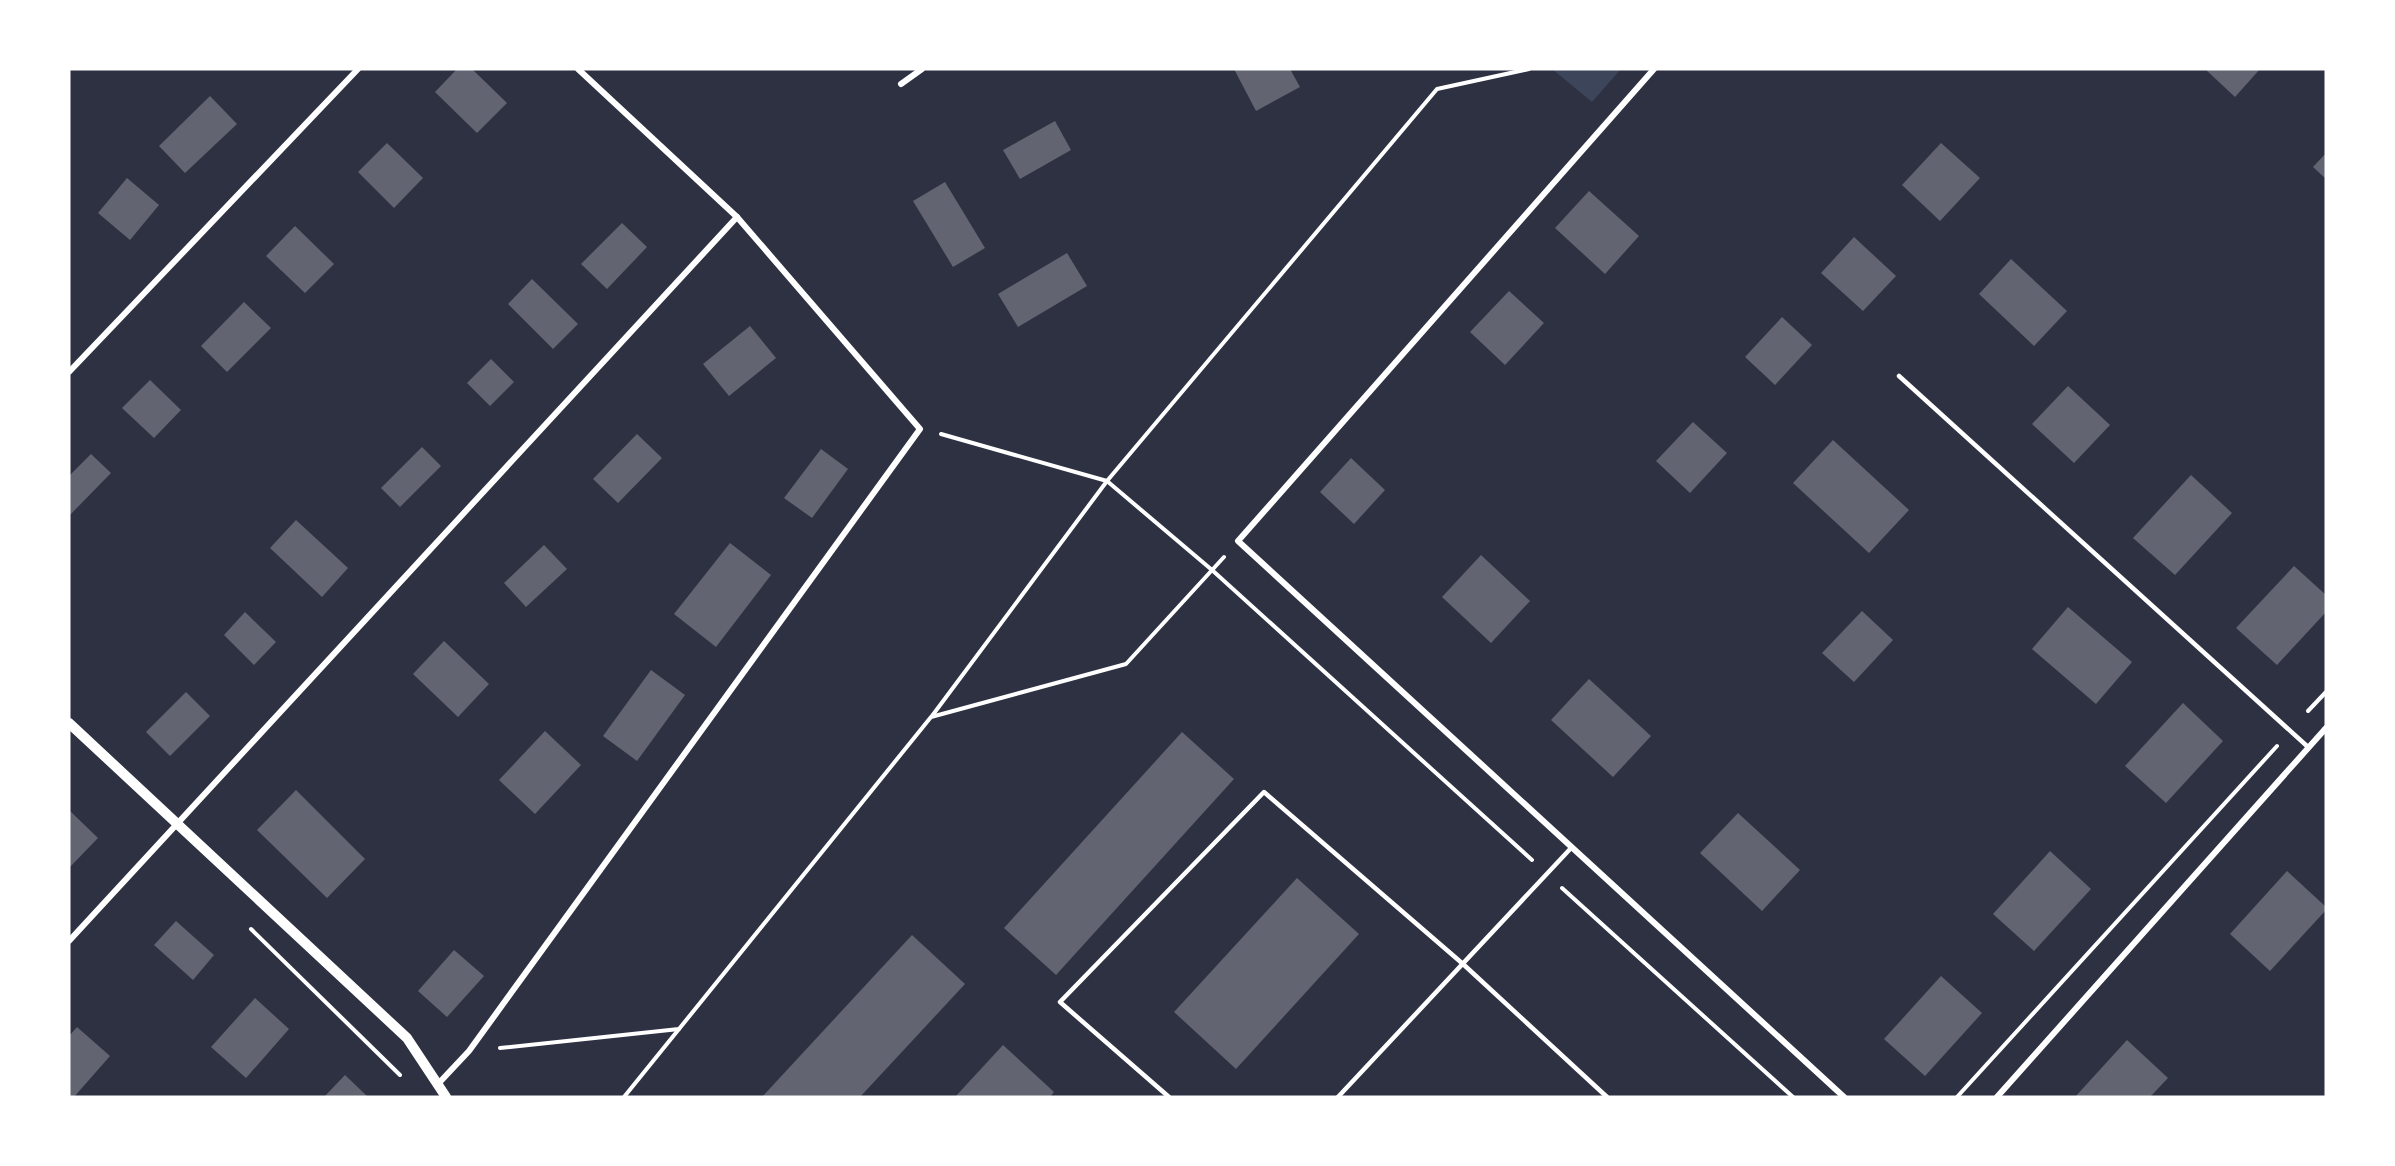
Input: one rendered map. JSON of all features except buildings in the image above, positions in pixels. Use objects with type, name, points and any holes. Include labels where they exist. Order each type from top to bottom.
[{"type":"street","points":[[69,372],[358,69]]},
{"type":"street","points":[[438,1084],[470,1051],[920,429],[737,217],[578,69]]},
{"type":"street","points":[[901,84],[922,69]]},
{"type":"street","points":[[1654,69],[1238,540],[1844,1097]]},
{"type":"street","points":[[69,941],[737,217]]},
{"type":"street","points":[[69,723],[407,1038],[446,1097]]},
{"type":"street","points":[[1997,1097],[2326,728]]},
{"type":"lane","points":[[1899,376],[2308,747]]},
{"type":"lane","points":[[1169,1097],[1060,1002],[1264,792],[1463,964],[1607,1097]]},
{"type":"lane","points":[[1338,1097],[1572,847]]},
{"type":"path","points":[[624,1097],[931,717],[1107,482],[1437,89],[1529,69]]},
{"type":"path","points":[[920,429],[1107,482],[1212,570],[1793,1097]]},
{"type":"path","points":[[931,717],[1126,664],[1238,540]]},
{"type":"path","points":[[1957,1097],[2326,692]]},
{"type":"path","points":[[246,924],[409,1084]]},
{"type":"path","points":[[470,1051],[679,1029]]},
{"type":"shaded area","points":[[1552,69],[1621,69],[1592,102]]}]
